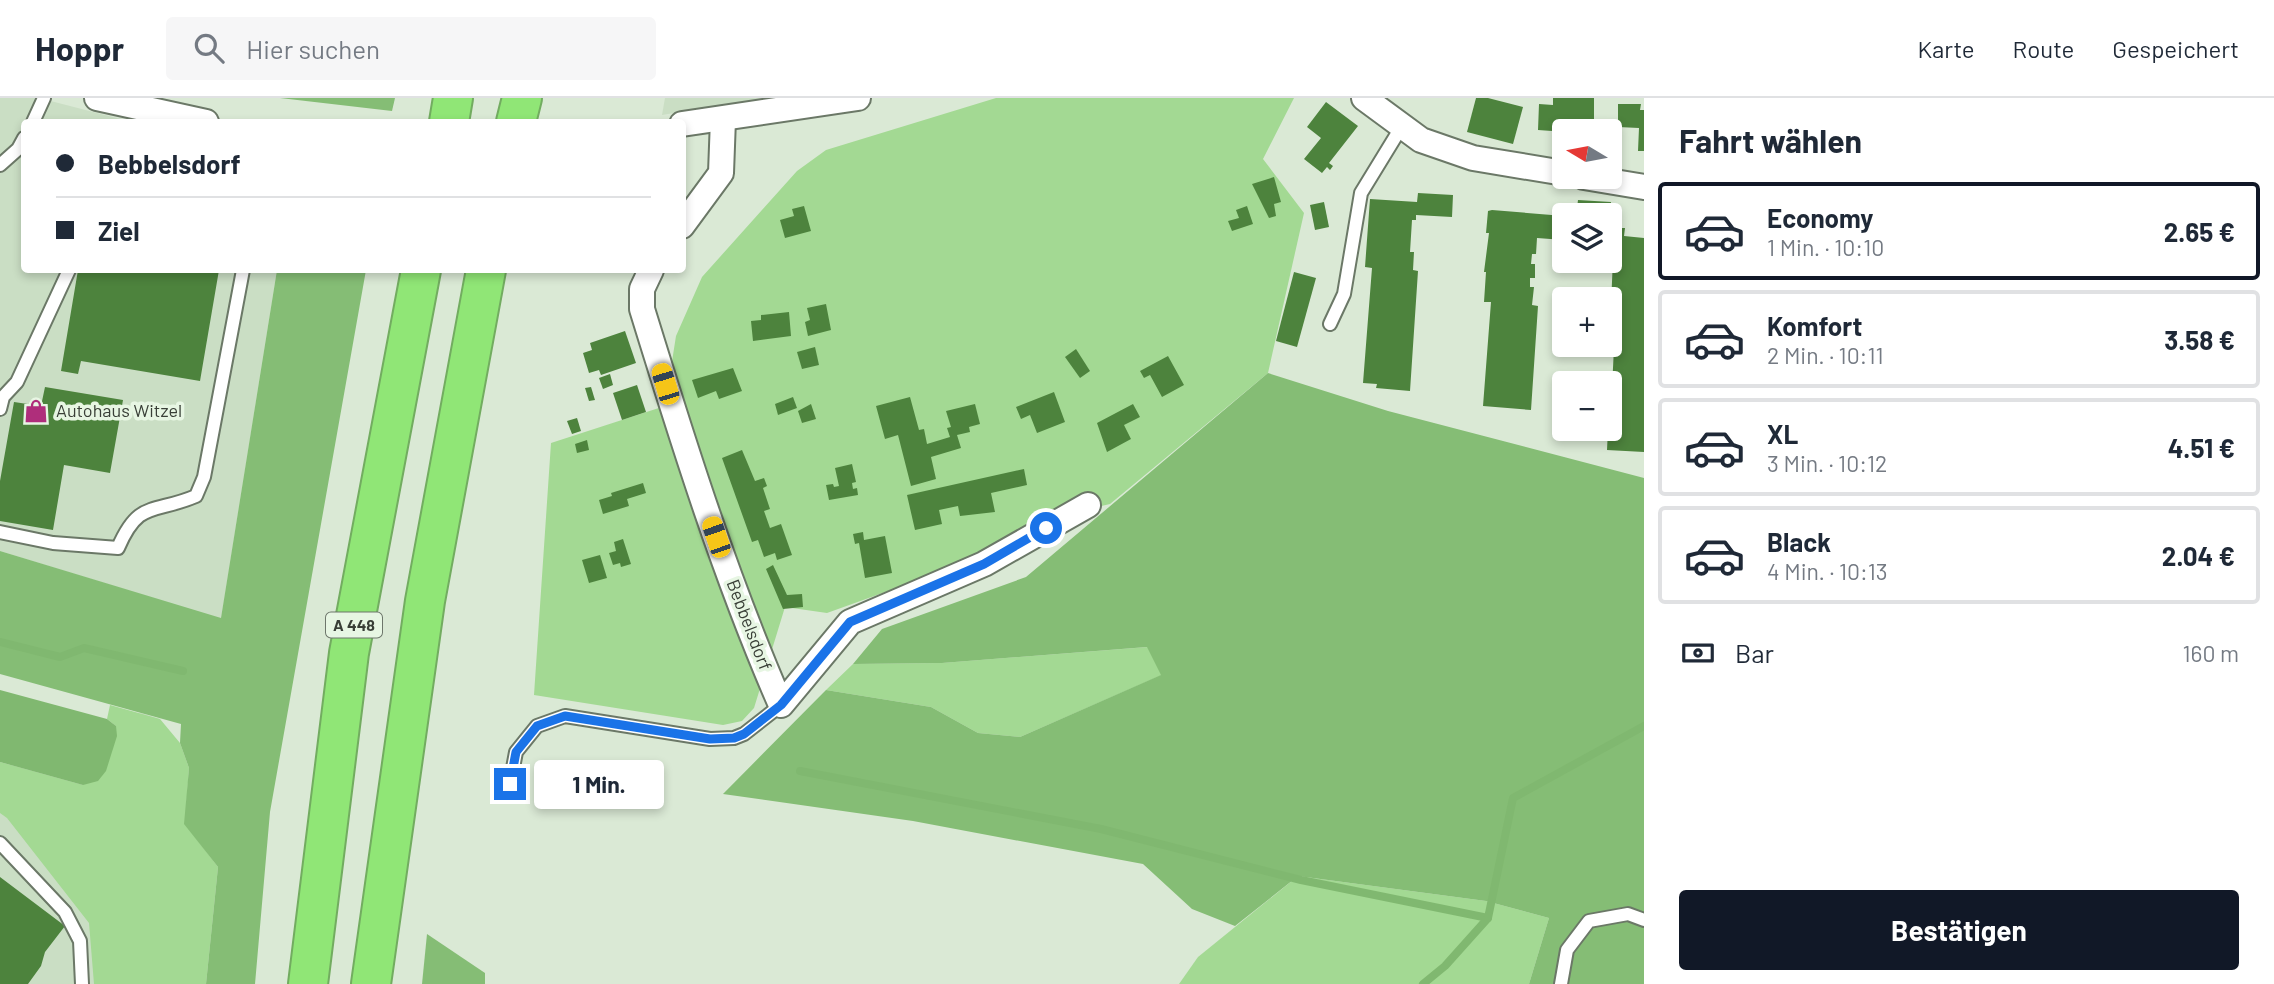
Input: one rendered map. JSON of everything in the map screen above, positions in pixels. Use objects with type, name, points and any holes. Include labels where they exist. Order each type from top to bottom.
[{"type":"highway","points":[[450,119],[453,98]]},
{"type":"highway","points":[[517,119],[522,98]]},
{"type":"highway","name":"A 448","points":[[308,984],[349,653],[420,273]]},
{"type":"highway","points":[[371,984],[425,601],[485,273]]},
{"type":"street","points":[[97,98],[147,117],[171,119]]},
{"type":"street","points":[[686,124],[858,98]]},
{"type":"street","points":[[1364,98],[1421,140],[1473,158],[1552,171]]},
{"type":"street","points":[[686,221],[721,173],[723,119]]},
{"type":"street","points":[[1622,183],[1644,187]]},
{"type":"street","name":"Bebbelsdorf","points":[[650,273],[642,289],[642,309],[681,434],[747,626],[781,705]]},
{"type":"street","points":[[781,705],[850,622],[984,564],[1088,505]]},
{"type":"lane","points":[[34,119],[44,98]]},
{"type":"lane","points":[[1330,324],[1345,294],[1360,193],[1402,126]]},
{"type":"lane","points":[[0,165],[21,144]]},
{"type":"lane","points":[[0,409],[2,397],[17,383],[68,273]]},
{"type":"lane","points":[[0,532],[52,542],[118,548],[126,528],[145,510],[183,502],[196,496],[204,477],[242,273]]},
{"type":"lane","points":[[510,784],[516,752],[537,726],[565,716],[710,739],[734,738],[744,734],[781,705]]},
{"type":"lane","points":[[0,843],[65,912],[80,941],[82,984]]},
{"type":"lane","points":[[1561,984],[1567,950],[1589,921],[1628,914],[1644,919]]},
{"type":"shaded area","points":[[0,98],[39,98],[120,119],[21,119],[21,273],[277,273],[221,619],[0,551]]},
{"type":"shaded area","points":[[280,98],[395,98],[392,111]]},
{"type":"shaded area","points":[[665,98],[766,98],[662,115]]},
{"type":"shaded area","points":[[996,98],[1294,98],[1263,159],[1304,213],[1268,373],[1110,504],[1054,517],[977,559],[827,613],[785,607],[754,708],[742,721],[723,725],[534,695],[551,443],[665,406],[676,336],[702,277],[797,171],[826,150]]},
{"type":"shaded area","points":[[277,273],[365,273],[270,812],[255,984],[206,984],[218,867],[184,824],[189,768],[180,743],[181,724],[0,674],[0,551],[221,618]]},
{"type":"shaded area","points":[[1268,373],[1388,411],[1644,478],[1644,984],[1529,984],[1549,918],[1486,901],[1298,876],[1235,926],[1192,909],[1143,864],[913,821],[723,794],[826,690],[931,707],[978,733],[1020,737],[1161,675],[1147,647],[942,663],[853,664],[882,629],[1026,577]]},
{"type":"shaded area","points":[[1148,647],[1162,675],[1020,737],[978,733],[931,707],[826,690],[853,664],[942,663]]},
{"type":"shaded area","points":[[0,690],[107,719],[116,726],[117,736],[106,771],[98,781],[83,785],[0,762]]},
{"type":"shaded area","points":[[110,705],[160,719],[180,743],[189,768],[185,824],[218,867],[206,984],[94,984],[89,923],[7,818],[0,813],[0,762],[83,785],[116,726],[107,719]]},
{"type":"shaded area","points":[[141,713],[160,719],[174,783],[55,824],[112,984],[0,984],[0,768]]},
{"type":"shaded area","points":[[1298,876],[1486,901],[1549,918],[1529,984],[1179,984],[1198,957]]},
{"type":"shaded area","points":[[427,934],[485,973],[485,984],[422,984]]},
{"type":"building","points":[[1476,98],[1488,98],[1523,107],[1513,144],[1467,132]]},
{"type":"building","points":[[1553,98],[1594,98],[1594,119],[1552,119],[1552,131],[1538,130],[1539,104],[1553,105]]},
{"type":"building","points":[[1326,102],[1358,126],[1329,163],[1333,166],[1330,170],[1327,167],[1322,173],[1304,159],[1321,138],[1307,127]]},
{"type":"building","points":[[1618,104],[1641,104],[1640,110],[1644,110],[1644,151],[1638,151],[1639,128],[1622,127],[1622,119],[1618,119]]},
{"type":"building","points":[[1274,177],[1281,202],[1274,204],[1276,216],[1269,218],[1252,184]]},
{"type":"building","points":[[1418,193],[1453,195],[1452,217],[1416,215],[1416,220],[1412,220],[1410,252],[1414,252],[1413,270],[1418,271],[1410,391],[1376,388],[1377,384],[1363,383],[1372,268],[1365,267],[1370,199],[1417,202]]},
{"type":"building","points":[[1578,200],[1611,202],[1611,203],[1578,203]]},
{"type":"building","points":[[1324,202],[1329,227],[1315,230],[1310,205]]},
{"type":"building","points":[[804,206],[811,231],[785,238],[780,220],[794,216],[792,209]]},
{"type":"building","points":[[1247,206],[1253,224],[1232,231],[1228,221],[1239,218],[1236,210]]},
{"type":"building","points":[[1488,211],[1552,215],[1552,239],[1537,238],[1536,254],[1532,254],[1531,264],[1535,264],[1535,278],[1530,278],[1530,287],[1534,287],[1532,305],[1538,306],[1531,410],[1483,406],[1491,302],[1484,302]]},
{"type":"building","points":[[1622,228],[1625,228],[1624,236],[1644,238],[1644,452],[1607,450],[1607,441],[1622,441],[1622,371],[1613,371],[1614,357],[1622,357],[1622,287],[1612,287],[1612,273],[1622,273]]},
{"type":"building","points":[[1294,272],[1316,278],[1297,347],[1276,341]]},
{"type":"building","points":[[77,273],[218,273],[200,381],[81,361],[78,374],[61,371]]},
{"type":"building","points":[[826,304],[831,330],[808,336],[805,322],[810,320],[807,308]]},
{"type":"building","points":[[789,312],[791,336],[753,341],[751,321],[761,320],[761,315]]},
{"type":"building","points":[[625,331],[636,363],[601,375],[599,370],[589,373],[583,353],[592,350],[590,343]]},
{"type":"building","points":[[815,347],[819,365],[802,369],[797,352]]},
{"type":"building","points":[[1076,349],[1090,371],[1080,378],[1065,357]]},
{"type":"building","points":[[1168,356],[1184,385],[1162,397],[1150,375],[1144,378],[1140,371]]},
{"type":"building","points":[[733,368],[742,391],[719,399],[716,391],[698,398],[692,380]]},
{"type":"building","points":[[610,374],[613,385],[603,389],[599,378]]},
{"type":"building","points":[[637,385],[646,412],[622,420],[613,393]]},
{"type":"building","points":[[45,387],[123,400],[110,473],[64,465],[53,530],[0,521],[0,481],[14,402],[41,406]]},
{"type":"building","points":[[591,387],[595,400],[589,401],[585,388]]},
{"type":"building","points":[[1054,392],[1065,422],[1037,433],[1030,415],[1021,419],[1016,407]]},
{"type":"building","points":[[793,397],[797,408],[778,415],[775,404]]},
{"type":"building","points":[[910,397],[919,430],[924,429],[927,444],[950,437],[947,428],[951,427],[946,411],[975,404],[980,424],[969,427],[970,432],[957,435],[961,448],[931,457],[936,479],[911,486],[898,435],[885,439],[876,406]]},
{"type":"building","points":[[811,404],[816,419],[802,423],[798,411]]},
{"type":"building","points":[[1133,404],[1140,417],[1124,425],[1131,439],[1107,452],[1097,423]]},
{"type":"building","points":[[577,418],[581,431],[572,434],[567,421]]},
{"type":"building","points":[[587,440],[589,450],[577,453],[575,444]]},
{"type":"building","points":[[742,450],[755,481],[764,478],[767,486],[763,488],[770,509],[764,511],[770,528],[781,524],[792,555],[777,560],[775,553],[764,557],[758,540],[752,542],[722,458]]},
{"type":"building","points":[[852,464],[856,482],[852,483],[853,489],[857,488],[858,495],[829,500],[826,485],[839,486],[835,468]]},
{"type":"building","points":[[1024,469],[1027,485],[991,493],[995,512],[960,516],[958,506],[939,510],[942,524],[915,530],[907,495]]},
{"type":"building","points":[[643,483],[646,493],[627,499],[629,506],[603,514],[599,500],[612,496],[611,493]]},
{"type":"building","points":[[863,532],[864,540],[885,536],[892,573],[865,578],[859,543],[855,544],[853,534]]},
{"type":"building","points":[[623,539],[631,564],[621,567],[620,563],[613,565],[609,553],[616,551],[614,542]]},
{"type":"building","points":[[600,555],[607,578],[589,583],[582,560]]},
{"type":"building","points":[[773,565],[787,595],[802,594],[803,607],[783,609],[766,569]]},
{"type":"building","points":[[0,877],[65,926],[45,952],[41,966],[28,984],[0,984]]},
{"type":"waterway","points":[[0,642],[60,657],[84,648],[183,671]]},
{"type":"waterway","points":[[1423,984],[1445,966],[1488,918],[1513,798],[1644,726]]},
{"type":"waterway","points":[[800,771],[1101,829],[1301,880],[1488,918]]},
{"type":"place","name":"Autohaus Witzel","points":[[36,411]]},
{"type":"route","points":[[510,784],[516,752],[537,726],[565,716],[710,739],[734,738],[744,734],[781,705],[850,622],[984,564],[1046,528]]}]
